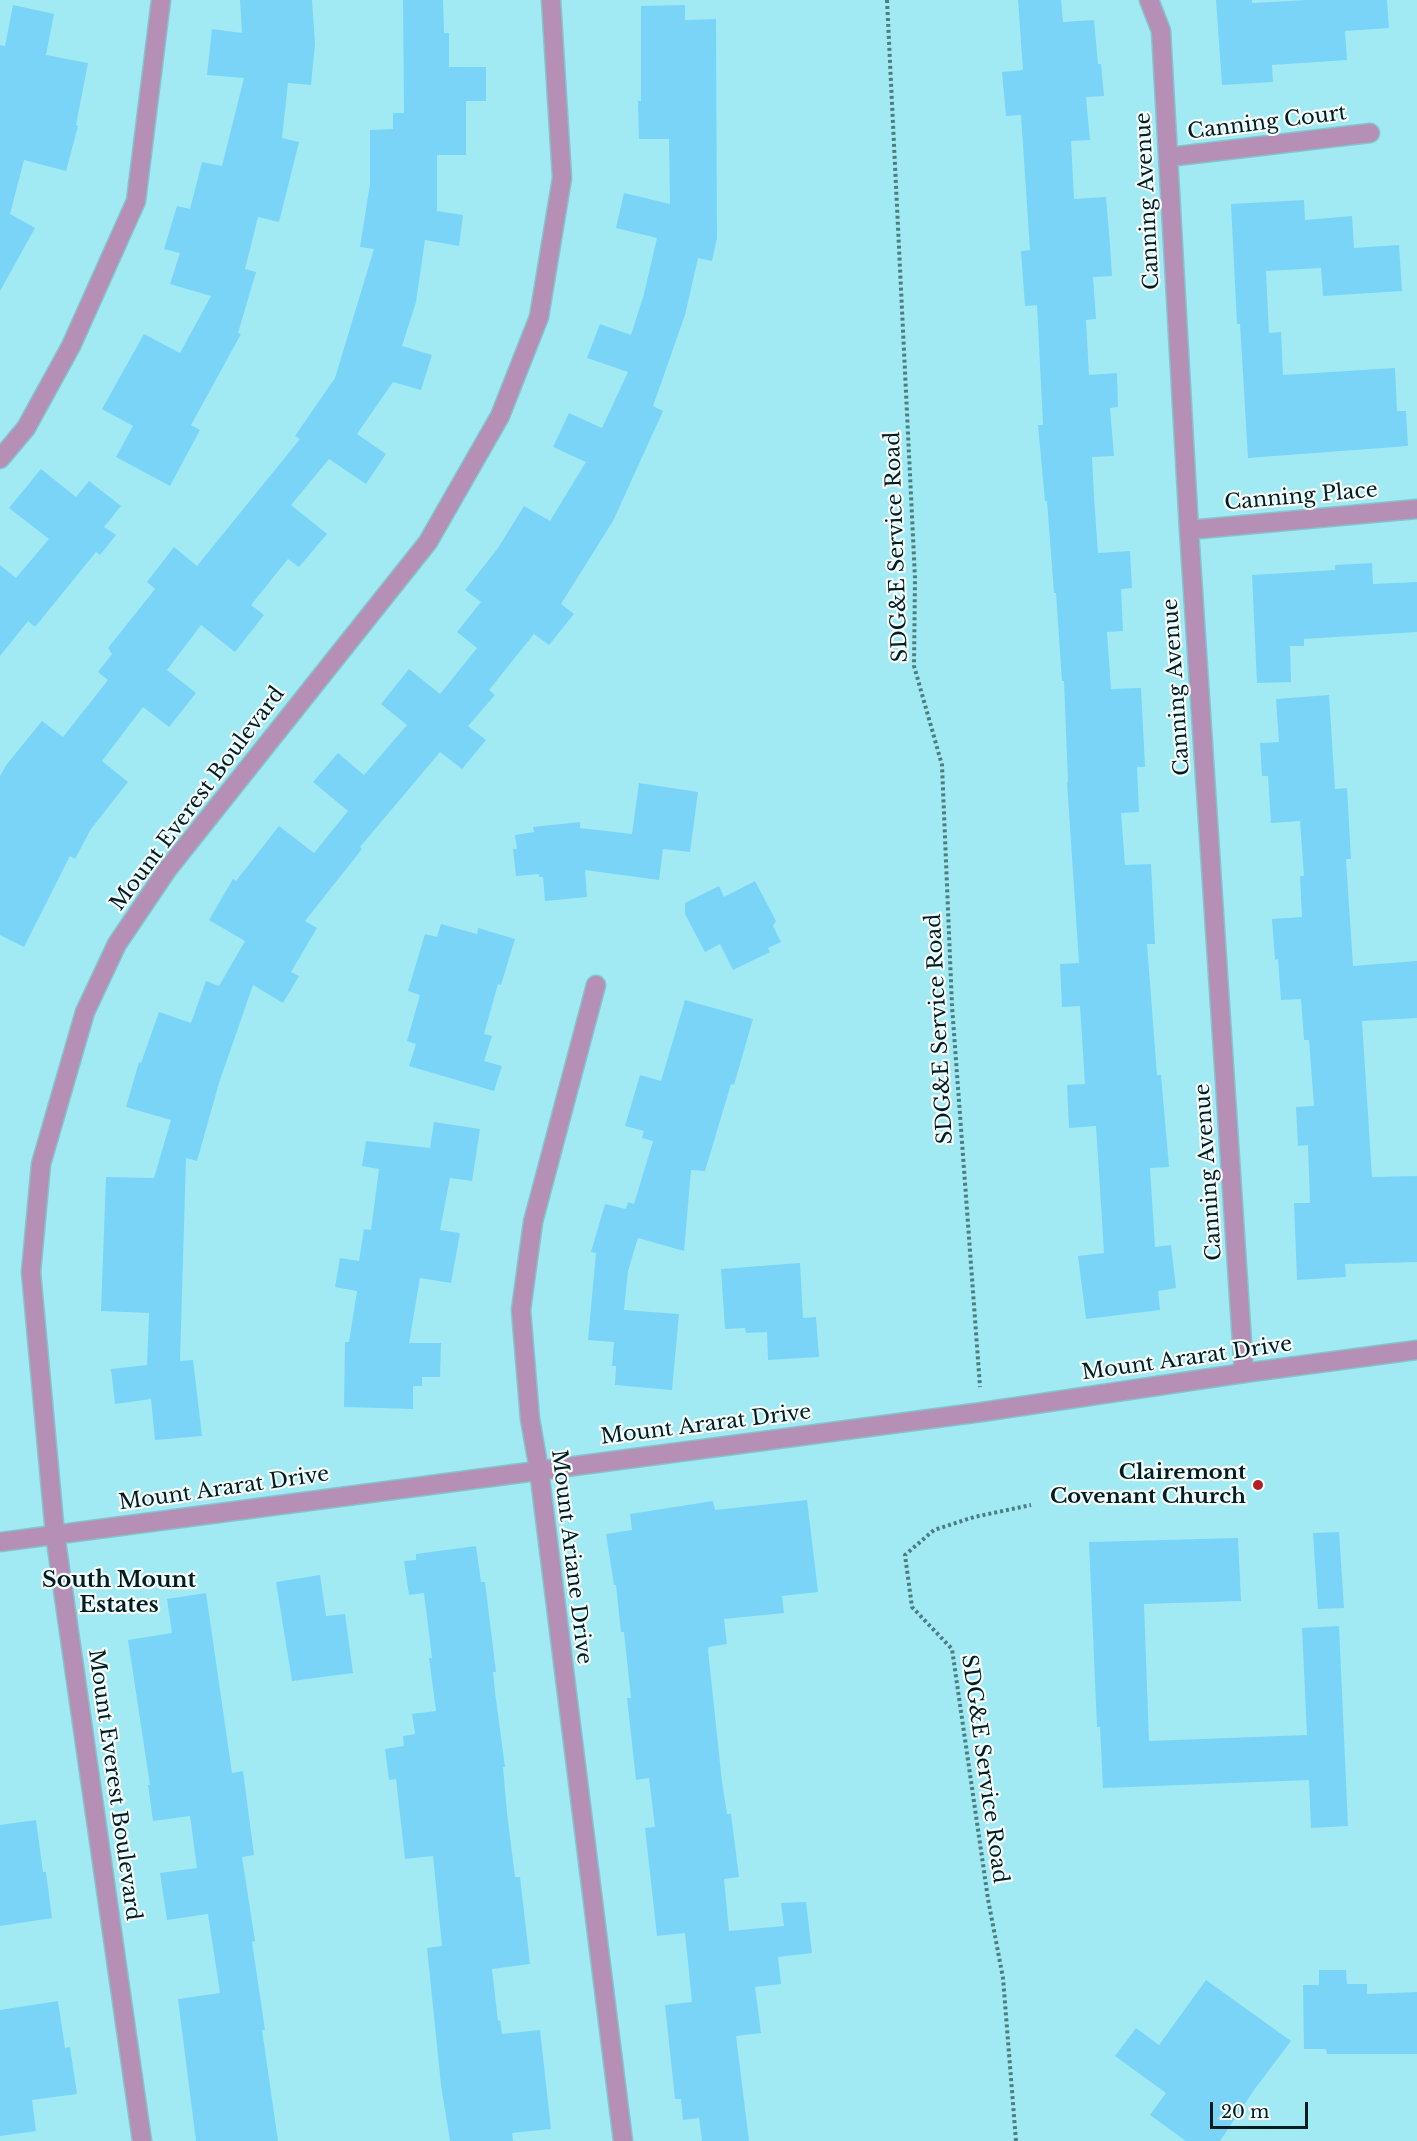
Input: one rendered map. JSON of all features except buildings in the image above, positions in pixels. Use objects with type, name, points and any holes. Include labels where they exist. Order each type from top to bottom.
[{"type":"street","points":[[0,459],[26,428],[72,346],[136,201],[161,0]]},
{"type":"street","name":"Mount Everest Boulevard","points":[[142,2141],[55,1534],[31,1272],[41,1164],[85,1012],[117,944],[167,870],[428,542],[500,416],[539,317],[562,178],[551,0]]},
{"type":"street","name":"Canning Avenue","points":[[1149,0],[1161,31],[1189,530],[1244,1373]]},
{"type":"street","name":"Canning Court","points":[[1169,157],[1370,133]]},
{"type":"street","name":"Canning Place","points":[[1189,530],[1417,509]]},
{"type":"street","name":"Mount Ariane Drive","points":[[596,985],[533,1222],[521,1310],[530,1419],[539,1470],[623,2141]]},
{"type":"street","name":"Mount Ararat Drive","points":[[0,1542],[982,1412],[1417,1350]]},
{"type":"path","name":"SDG&E Service Road","points":[[887,0],[915,578],[914,666],[942,765],[952,1006],[982,1412]]},
{"type":"path","name":"SDG&E Service Road","points":[[1016,2141],[1003,1978],[988,1899],[952,1649],[912,1607],[905,1555],[934,1530],[974,1516],[1031,1505]]},
{"type":"place","name":"Clairemont Covenant Church","points":[[1258,1485]]},
{"type":"district","name":"South Mount Estates","points":[[119,1594]]}]
